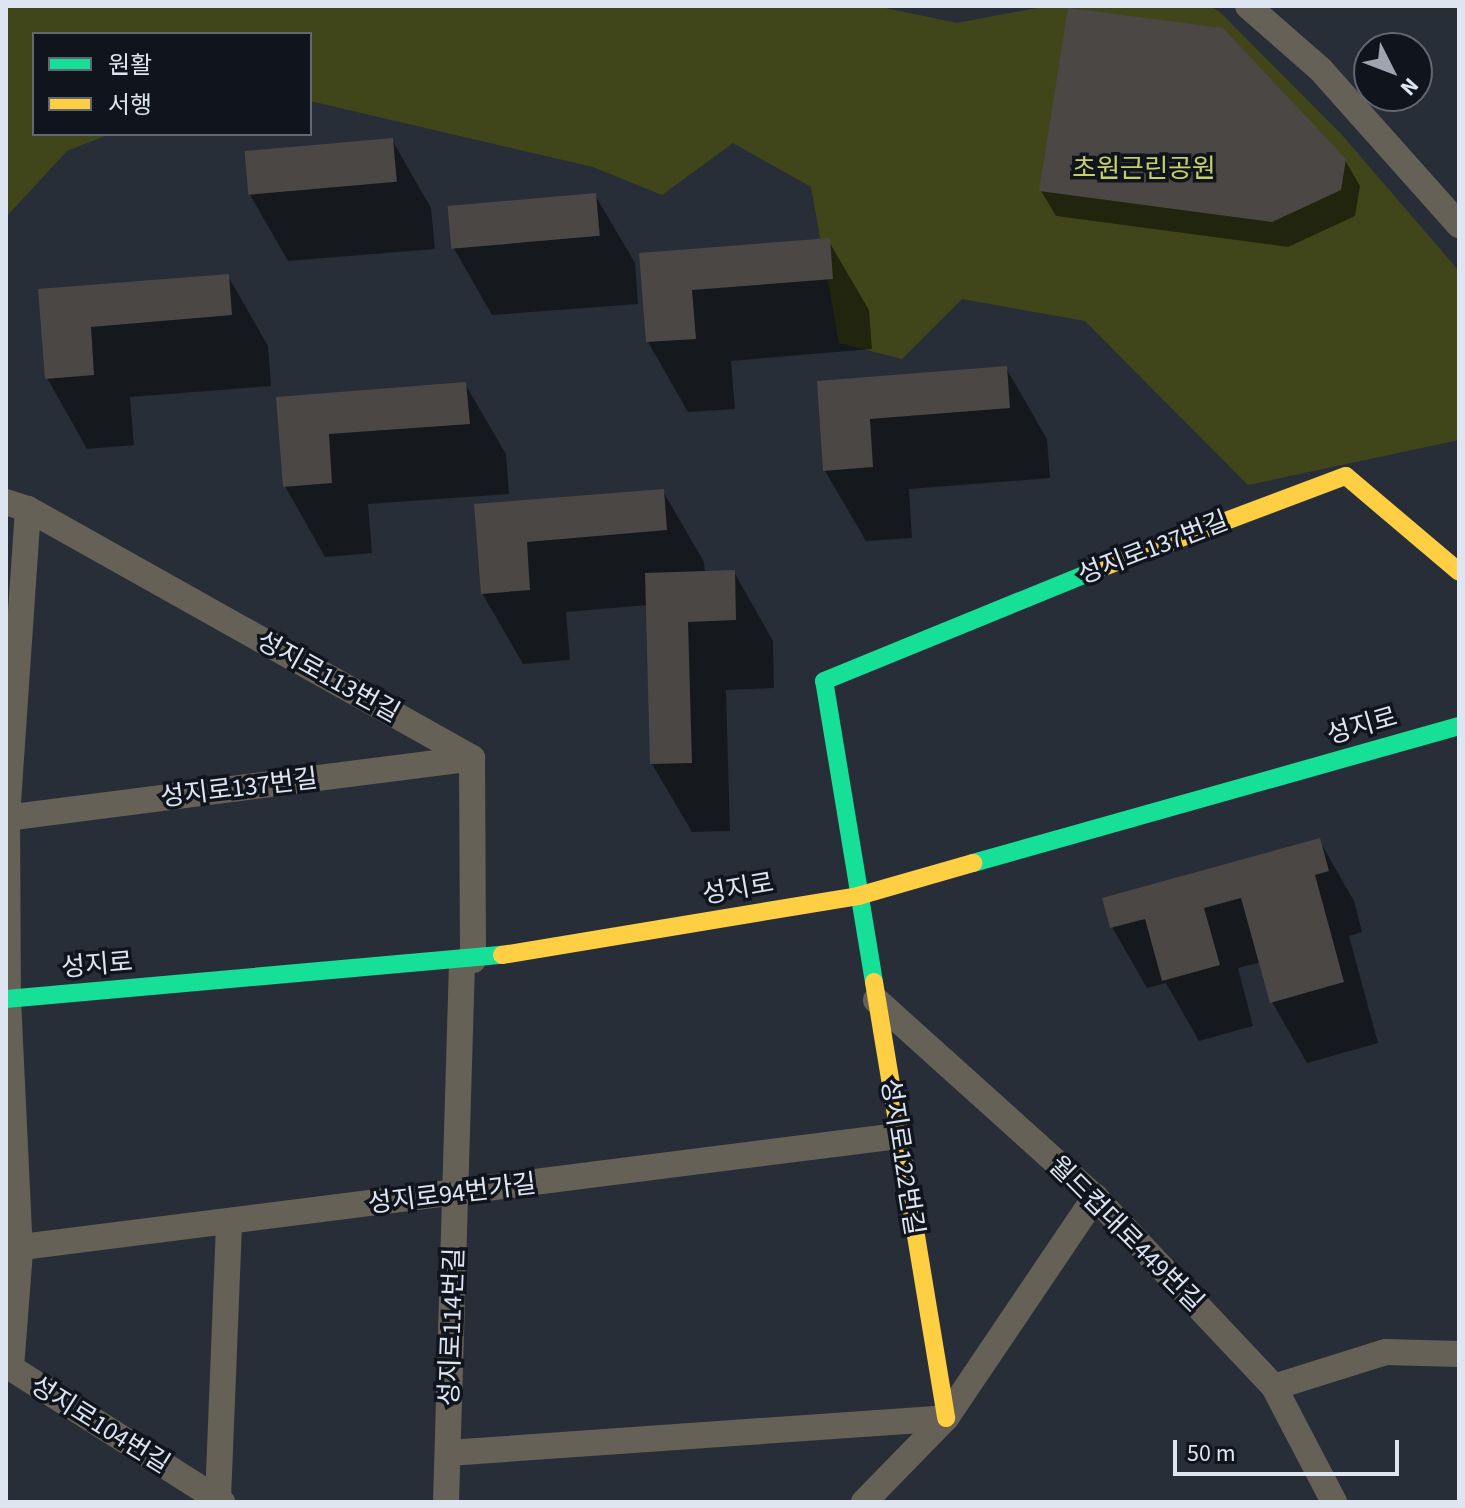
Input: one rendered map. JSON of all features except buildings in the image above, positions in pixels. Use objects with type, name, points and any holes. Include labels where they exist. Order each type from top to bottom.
[{"type":"main road","name":"성지로137번길","points":[[824,681],[1149,548],[1346,476],[1459,572]]},
{"type":"main road","name":"성지로122번길","points":[[824,681],[946,1418]]},
{"type":"main road","name":"성지로","points":[[7,999],[468,961],[858,896],[1459,726]]},
{"type":"street","points":[[1248,6],[1321,70],[1459,225]]},
{"type":"street","points":[[6,818],[17,506]]},
{"type":"street","name":"성지로113번길","points":[[17,506],[472,758]]},
{"type":"street","points":[[468,961],[472,758]]},
{"type":"street","name":"성지로137번길","points":[[6,818],[472,758]]},
{"type":"street","name":"성지로104번길","points":[[6,818],[13,1250],[11,1368],[220,1500]]},
{"type":"street","name":"성지로114번길","points":[[446,1502],[468,961]]},
{"type":"street","name":"월드컵대로449번길","points":[[876,1000],[1095,1197],[1274,1387],[1334,1502]]},
{"type":"street","name":"성지로94번가길","points":[[13,1250],[898,1136]]},
{"type":"street","points":[[864,1502],[946,1418],[1095,1197]]},
{"type":"street","name":"성지로104번길","points":[[220,1500],[229,1223]]},
{"type":"street","points":[[1274,1387],[1386,1352],[1459,1354]]},
{"type":"street","points":[[448,1453],[946,1418]]},
{"type":"green space","name":"초원근린공원","points":[[6,6],[876,6],[957,23],[1048,6],[1208,6],[1219,11],[1342,135],[1459,271],[1459,440],[1248,485],[1085,321],[962,299],[902,359],[839,343],[811,187],[733,143],[662,195],[593,167],[312,101],[312,32],[32,32],[32,136],[105,136],[67,151],[6,217]]},
{"type":"traffic: fast","points":[[874,982],[824,681],[1106,566]]},
{"type":"traffic: fast","points":[[973,863],[1459,726]]},
{"type":"traffic: fast","points":[[6,999],[502,955]]},
{"type":"traffic: slow","points":[[1106,566],[1346,476],[1459,572]]},
{"type":"traffic: slow","points":[[502,955],[858,896],[973,863]]},
{"type":"traffic: slow","points":[[874,982],[946,1418]]}]
